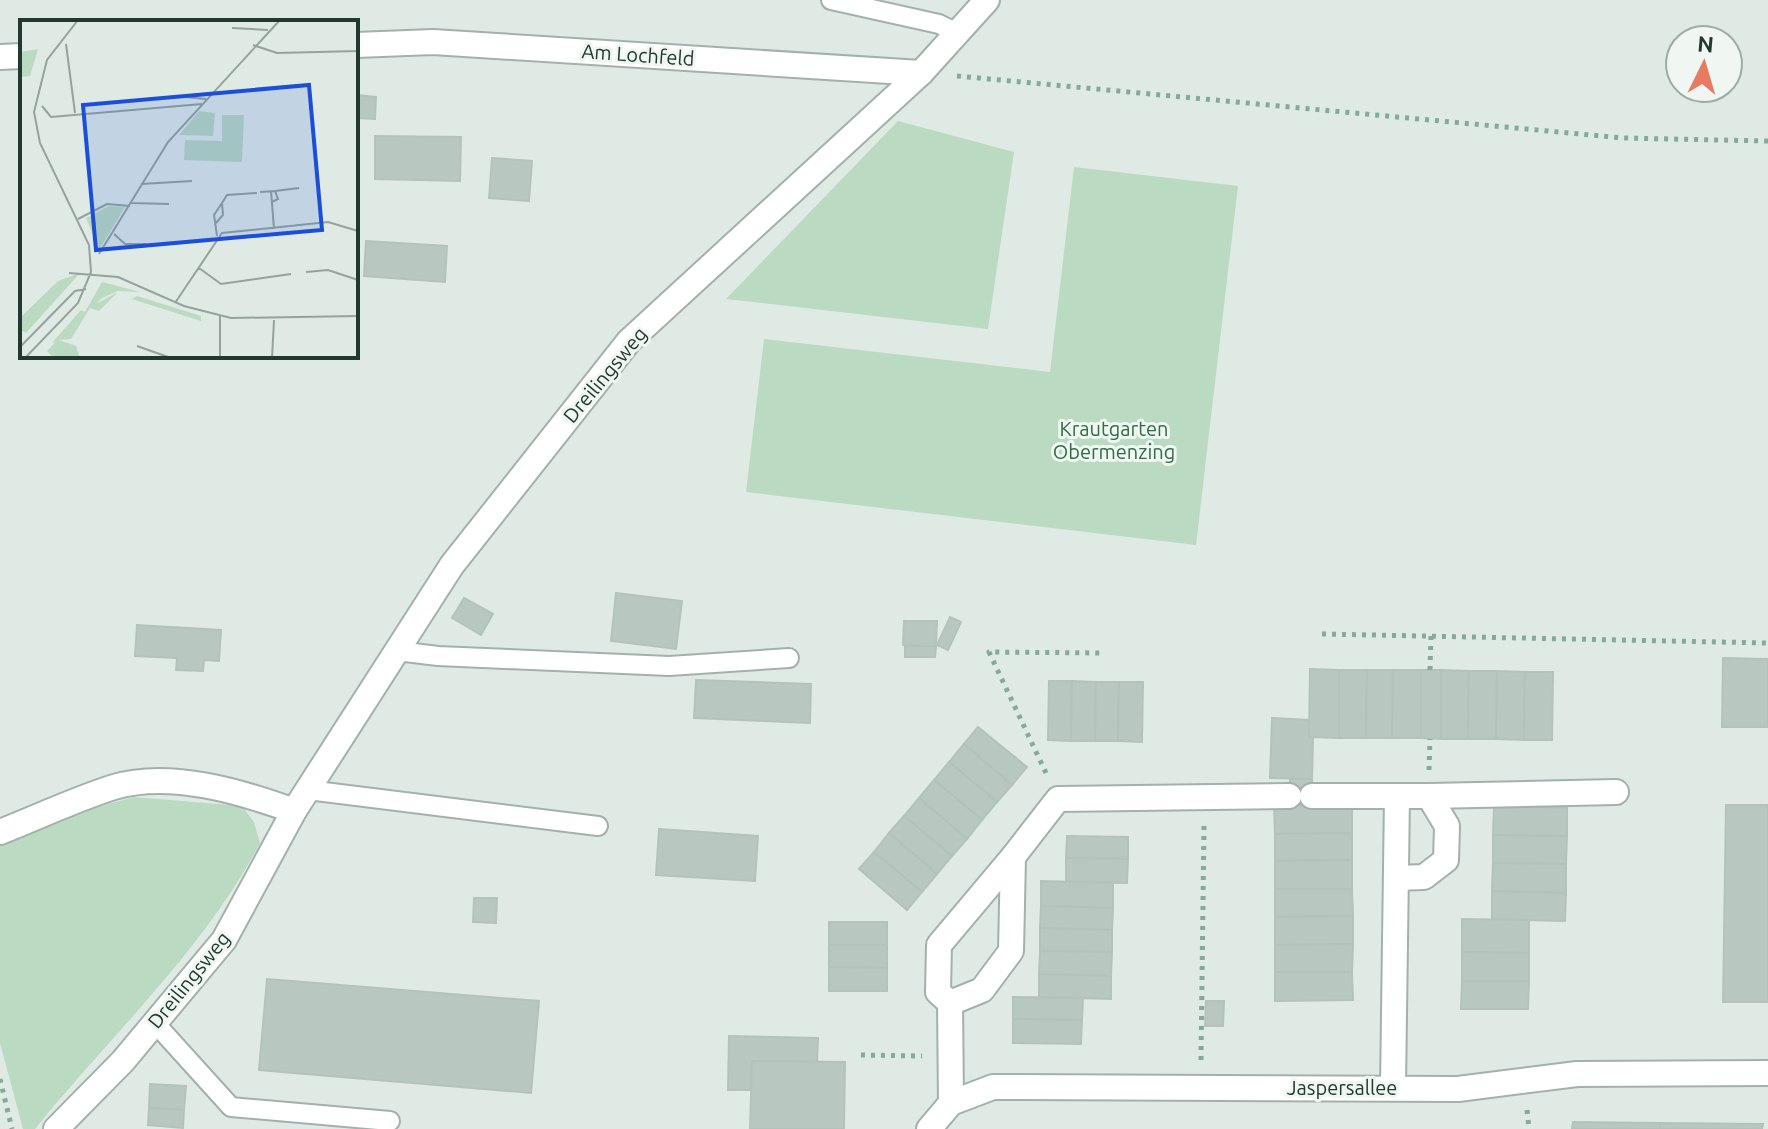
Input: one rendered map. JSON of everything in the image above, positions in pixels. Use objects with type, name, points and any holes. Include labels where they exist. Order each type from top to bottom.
[{"type":"street","name":"Dreilingsweg","points":[[56,1129],[123,1061],[224,940],[294,811],[452,565],[629,341],[921,73],[987,0]]},
{"type":"street","name":"Am Lochfeld","points":[[358,45],[433,42],[921,73]]},
{"type":"street","points":[[0,57],[20,56]]},
{"type":"street","points":[[0,832],[117,786],[158,781],[243,793],[294,811]]},
{"type":"street","points":[[951,1103],[950,1003],[938,992],[939,945],[1058,799],[1616,792]]},
{"type":"street","points":[[1393,1088],[1397,796]]},
{"type":"street","points":[[1397,878],[1424,877],[1446,860],[1447,826],[1429,796]]},
{"type":"street","points":[[950,1003],[982,990],[1011,951],[1013,857]]},
{"type":"street","name":"Jaspersallee","points":[[929,1129],[951,1103],[993,1087],[1458,1089],[1577,1074],[1768,1073]]},
{"type":"lane","points":[[831,0],[939,24],[957,33]]},
{"type":"lane","points":[[397,651],[438,656],[669,666],[789,658]]},
{"type":"lane","points":[[308,790],[598,826]]},
{"type":"lane","points":[[155,1023],[231,1107],[390,1121]]},
{"type":"path","points":[[921,73],[1623,138],[1768,141]]},
{"type":"path","points":[[1322,634],[1768,643]]},
{"type":"path","points":[[1430,670],[1431,636]]},
{"type":"path","points":[[1058,799],[989,652],[1103,653]]},
{"type":"path","points":[[1201,1088],[1205,797]]},
{"type":"path","points":[[861,1055],[951,1056]]},
{"type":"path","points":[[0,1079],[12,1129]]},
{"type":"green space","points":[[898,121],[1014,152],[988,329],[726,299]]},
{"type":"green space","name":"Krautgarten Obermenzing","points":[[1074,167],[1238,186],[1196,545],[746,492],[764,339],[1050,372]]},
{"type":"green space","points":[[134,797],[242,806],[254,822],[260,843],[211,920],[155,991],[35,1129],[23,1129],[0,1043],[0,845],[75,813]]},
{"type":"building","points":[[358,95],[376,97],[375,119],[358,118]]},
{"type":"building","points":[[375,136],[461,137],[460,181],[375,179]]},
{"type":"building","points":[[492,158],[532,161],[529,201],[489,198]]},
{"type":"building","points":[[366,241],[447,246],[445,282],[364,276]]},
{"type":"building","points":[[616,593],[682,601],[676,649],[611,641]]},
{"type":"building","points":[[464,598],[493,614],[481,635],[452,618]]},
{"type":"building","points":[[950,617],[961,622],[948,650],[937,645]]},
{"type":"building","points":[[904,621],[937,621],[936,646],[903,645]]},
{"type":"building","points":[[137,625],[221,630],[219,661],[204,660],[203,671],[176,670],[177,658],[135,656]]},
{"type":"building","points":[[905,646],[936,646],[935,657],[905,657]]},
{"type":"building","points":[[1723,658],[1768,659],[1768,727],[1722,727]]},
{"type":"building","points":[[1310,669],[1339,670],[1339,738],[1309,737]]},
{"type":"building","points":[[1339,670],[1367,670],[1366,738],[1339,738]]},
{"type":"building","points":[[1367,670],[1393,670],[1392,738],[1366,738]]},
{"type":"building","points":[[1393,670],[1421,670],[1421,738],[1392,738]]},
{"type":"building","points":[[1421,670],[1441,670],[1441,739],[1421,738]]},
{"type":"building","points":[[1441,670],[1469,671],[1468,739],[1441,739]]},
{"type":"building","points":[[1469,671],[1497,671],[1496,739],[1468,739]]},
{"type":"building","points":[[1497,671],[1525,672],[1524,740],[1496,739]]},
{"type":"building","points":[[1525,672],[1553,672],[1552,740],[1524,740]]},
{"type":"building","points":[[696,680],[811,684],[810,723],[694,718]]},
{"type":"building","points":[[1049,681],[1072,681],[1071,741],[1048,740]]},
{"type":"building","points":[[1072,681],[1096,682],[1095,741],[1071,741]]},
{"type":"building","points":[[1096,682],[1119,682],[1118,741],[1095,741]]},
{"type":"building","points":[[1119,682],[1143,682],[1142,742],[1118,741]]},
{"type":"building","points":[[1272,718],[1309,720],[1309,737],[1313,737],[1312,779],[1270,778]]},
{"type":"building","points":[[978,727],[1027,767],[1012,785],[964,744]]},
{"type":"building","points":[[964,744],[1012,785],[997,802],[949,762]]},
{"type":"building","points":[[949,762],[997,802],[982,820],[934,780]]},
{"type":"building","points":[[1290,779],[1312,779],[1312,805],[1289,804]]},
{"type":"building","points":[[934,780],[982,820],[967,839],[919,798]]},
{"type":"building","points":[[919,798],[967,839],[952,856],[904,816]]},
{"type":"building","points":[[1274,805],[1352,805],[1352,833],[1275,834]]},
{"type":"building","points":[[1726,805],[1768,805],[1768,1002],[1723,1002]]},
{"type":"building","points":[[1494,806],[1567,808],[1567,836],[1493,835]]},
{"type":"building","points":[[904,816],[952,856],[937,874],[889,833]]},
{"type":"building","points":[[659,829],[758,836],[755,881],[656,875]]},
{"type":"building","points":[[889,833],[937,874],[922,892],[874,852]]},
{"type":"building","points":[[1352,833],[1352,860],[1275,861],[1275,834]]},
{"type":"building","points":[[1493,835],[1567,836],[1566,864],[1493,863]]},
{"type":"building","points":[[1067,836],[1128,837],[1128,859],[1066,858]]},
{"type":"building","points":[[874,852],[922,892],[907,910],[859,869]]},
{"type":"building","points":[[1066,858],[1128,859],[1127,883],[1066,882]]},
{"type":"building","points":[[1352,860],[1352,889],[1275,889],[1275,861]]},
{"type":"building","points":[[1493,863],[1566,864],[1566,893],[1492,891]]},
{"type":"building","points":[[1041,881],[1113,883],[1113,908],[1041,906]]},
{"type":"building","points":[[1275,889],[1352,889],[1353,916],[1275,917]]},
{"type":"building","points":[[1492,891],[1566,893],[1565,921],[1492,919]]},
{"type":"building","points":[[474,898],[497,898],[496,923],[473,922]]},
{"type":"building","points":[[1041,906],[1113,908],[1112,930],[1040,928]]},
{"type":"building","points":[[1353,916],[1353,944],[1275,945],[1275,917]]},
{"type":"building","points":[[1462,919],[1529,920],[1529,953],[1462,952]]},
{"type":"building","points":[[829,922],[887,922],[887,945],[829,945]]},
{"type":"building","points":[[1040,928],[1112,930],[1112,952],[1040,951]]},
{"type":"building","points":[[1353,944],[1352,972],[1275,972],[1275,945]]},
{"type":"building","points":[[829,945],[887,945],[887,968],[829,967]]},
{"type":"building","points":[[1040,951],[1112,952],[1111,976],[1039,974]]},
{"type":"building","points":[[1462,952],[1529,953],[1529,981],[1462,981]]},
{"type":"building","points":[[829,967],[887,968],[887,991],[829,991]]},
{"type":"building","points":[[1275,972],[1352,972],[1353,1000],[1275,1001]]},
{"type":"building","points":[[1039,974],[1111,976],[1111,999],[1039,997]]},
{"type":"building","points":[[267,979],[539,1001],[531,1093],[259,1070]]},
{"type":"building","points":[[1462,981],[1529,981],[1528,1009],[1461,1009]]},
{"type":"building","points":[[1013,997],[1083,998],[1082,1020],[1013,1019]]},
{"type":"building","points":[[1206,1001],[1224,1001],[1223,1026],[1205,1026]]},
{"type":"building","points":[[1013,1019],[1082,1020],[1081,1044],[1013,1043]]},
{"type":"building","points":[[729,1036],[818,1038],[817,1062],[752,1061],[751,1090],[728,1090]]},
{"type":"building","points":[[752,1061],[845,1062],[844,1129],[750,1129]]},
{"type":"building","points":[[150,1084],[186,1086],[184,1110],[149,1108]]},
{"type":"building","points":[[149,1108],[184,1110],[183,1128],[148,1125]]},
{"type":"building","points":[[1573,1122],[1660,1123],[1660,1129],[1572,1129]]},
{"type":"building","points":[[1660,1123],[1763,1124],[1762,1129],[1660,1129]]}]
